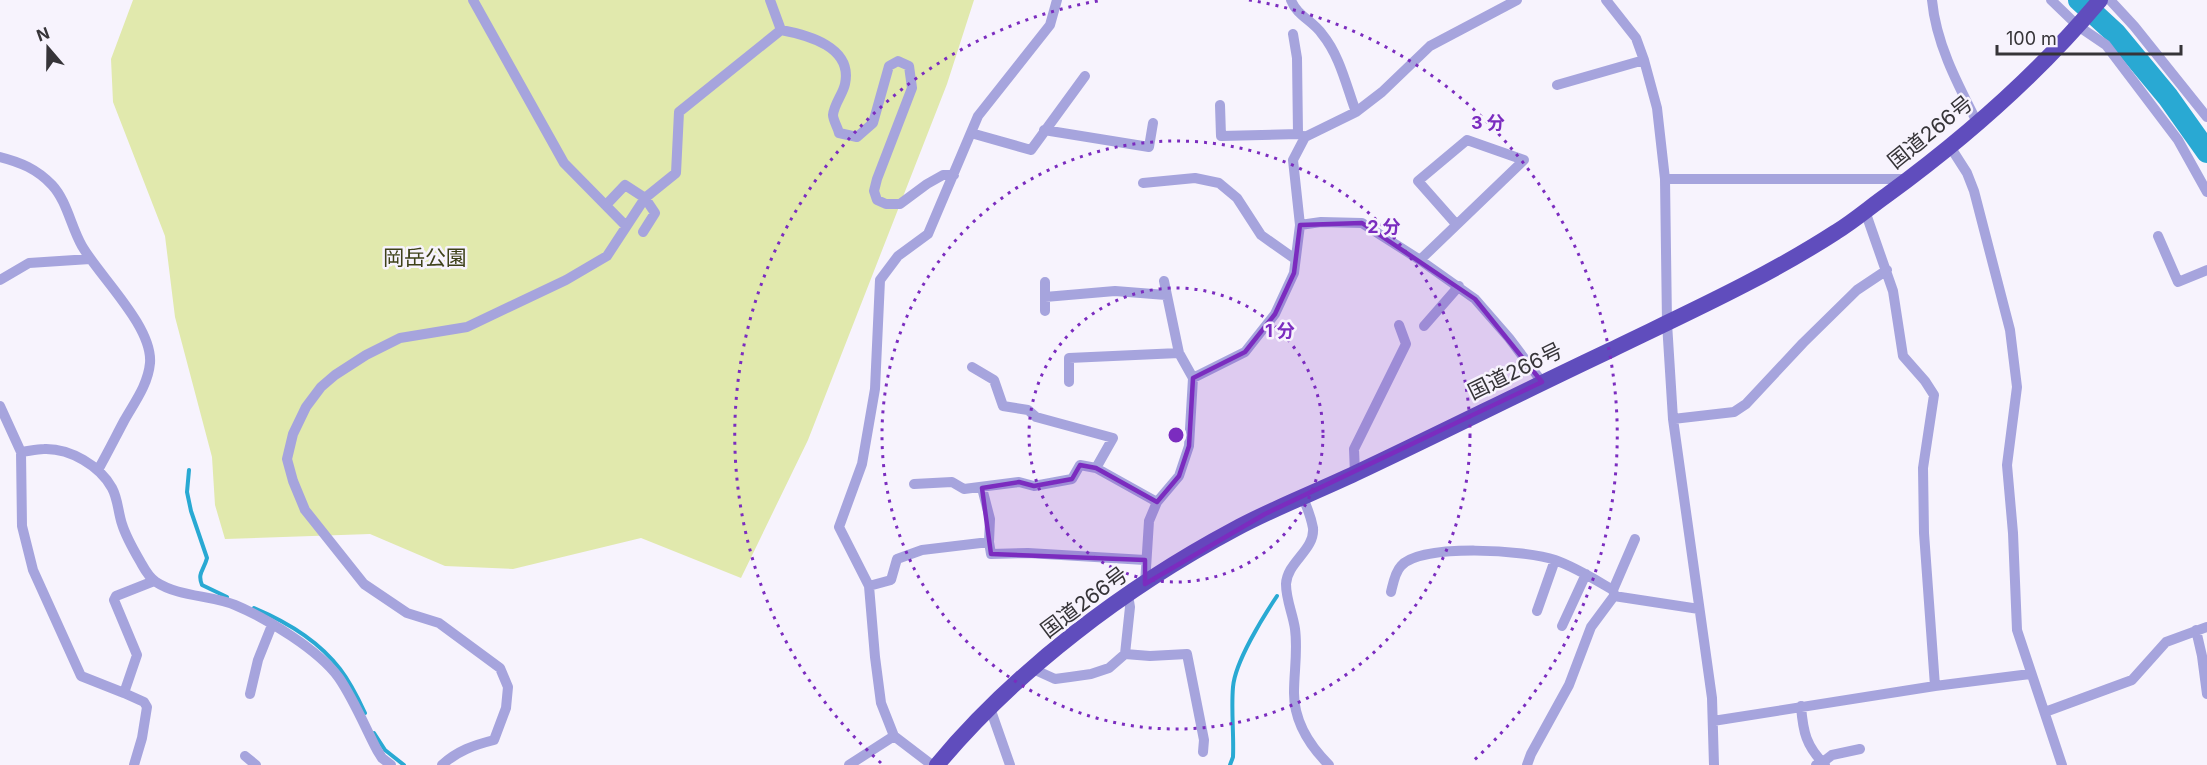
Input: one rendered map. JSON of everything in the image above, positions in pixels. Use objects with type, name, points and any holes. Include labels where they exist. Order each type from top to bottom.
[{"type":"highway","name":"国道266号","points":[[937,765],[990,708],[1094,619],[1145,584],[1231,531],[1355,474],[1667,323],[1757,278],[1836,232],[1951,148],[2012,93],[2103,0]]},
{"type":"street","points":[[473,0],[564,163],[626,226]]},
{"type":"street","points":[[771,0],[782,30]]},
{"type":"street","points":[[932,765],[894,736],[881,703],[869,586],[839,527],[862,464],[875,389],[880,280],[898,256],[928,234],[978,116],[1050,25],[1057,0]]},
{"type":"street","points":[[1291,0],[1294,10],[1321,31],[1335,53],[1356,112]]},
{"type":"street","points":[[1220,105],[1221,136],[1302,136],[1356,112],[1382,92],[1430,46],[1499,3],[1517,0]]},
{"type":"street","points":[[1606,0],[1636,38],[1658,108],[1665,179],[1667,323],[1673,419],[1712,698],[1714,765]]},
{"type":"street","points":[[1932,0],[1943,49],[1960,90],[1978,124]]},
{"type":"street","points":[[2051,0],[2106,45],[2178,140],[2207,192]]},
{"type":"street","points":[[2103,0],[2134,26],[2207,117]]},
{"type":"street","points":[[442,765],[471,746],[494,740],[506,708],[508,687],[500,669],[439,623],[406,613],[364,584],[305,510],[287,459],[293,434],[306,407],[321,387],[366,355],[400,338],[467,327],[566,280],[607,256],[645,198],[676,173],[679,112],[782,30],[803,34],[830,46],[843,62],[846,82],[833,114],[839,133],[857,137],[873,123],[889,66],[898,61],[909,66],[912,88],[877,179],[874,191],[877,200],[886,204],[900,204],[927,184],[943,176],[954,175]]},
{"type":"street","points":[[1193,378],[1245,352],[1275,314],[1294,273],[1300,225],[1293,160],[1302,136],[1298,69],[1293,34]]},
{"type":"street","points":[[1557,85],[1644,60]]},
{"type":"street","points":[[971,133],[1031,150],[1085,76]]},
{"type":"street","points":[[1044,130],[1149,147],[1153,123]]},
{"type":"street","points":[[1420,260],[1524,160],[1467,140],[1418,181],[1456,224]]},
{"type":"street","points":[[1951,148],[1967,173],[1974,191],[2010,330],[2017,387],[2007,465],[2013,533],[2013,579],[2017,630],[2062,765]]},
{"type":"street","points":[[0,157],[21,163],[52,185],[60,197],[80,243],[144,335],[150,361],[146,381],[99,470]]},
{"type":"street","points":[[1143,183],[1195,178],[1219,183],[1237,198],[1261,235],[1296,260]]},
{"type":"street","points":[[1665,179],[1909,179]]},
{"type":"street","points":[[606,205],[625,185],[645,198],[655,213],[643,232]]},
{"type":"street","points":[[1865,212],[1893,291],[1904,356],[1934,396],[1923,468],[1924,534],[1935,686]]},
{"type":"street","points":[[1300,225],[1322,222],[1362,223],[1420,260],[1476,299],[1542,382]]},
{"type":"street","points":[[2158,236],[2178,282],[2207,270]]},
{"type":"street","points":[[0,280],[29,264],[90,259]]},
{"type":"street","points":[[1673,419],[1734,412],[1746,404],[1857,290],[1887,270]]},
{"type":"street","points":[[1145,584],[1149,521],[1157,502],[1179,476],[1189,446],[1193,378],[1179,353],[1164,281]]},
{"type":"street","points":[[1045,282],[1045,311]]},
{"type":"street","points":[[1424,326],[1459,286]]},
{"type":"street","points":[[1045,297],[1115,291],[1166,295]]},
{"type":"street","points":[[1355,474],[1354,448],[1406,344],[1399,325]]},
{"type":"street","points":[[1069,382],[1069,358],[1179,353]]},
{"type":"street","points":[[972,367],[994,380],[1003,406],[1028,410],[1036,417],[1113,438],[1096,468]]},
{"type":"street","points":[[0,406],[21,452],[22,526],[33,570],[81,676],[144,702],[147,707],[142,738],[134,765]]},
{"type":"street","points":[[21,452],[61,450],[99,470],[113,489],[126,536],[154,581],[179,592],[235,605],[293,638],[328,665],[344,686],[382,758],[391,765]]},
{"type":"street","points":[[914,484],[952,482],[964,489],[1019,482],[1034,486],[1072,479],[1080,465],[1096,468],[1157,502]]},
{"type":"street","points":[[982,488],[990,519],[988,542],[991,554],[1028,553],[1145,560]]},
{"type":"street","points":[[1303,498],[1313,530],[1308,546],[1292,567],[1286,583],[1295,627],[1297,651],[1294,695],[1297,716],[1303,732],[1329,765]]},
{"type":"street","points":[[1527,765],[1569,685],[1591,627],[1614,593],[1635,539]]},
{"type":"street","points":[[869,586],[891,580],[897,559],[922,550],[988,542]]},
{"type":"street","points":[[1390,592],[1400,567],[1412,557],[1450,551],[1525,553],[1555,560],[1586,574],[1614,593],[1699,609]]},
{"type":"street","points":[[1537,610],[1555,560]]},
{"type":"street","points":[[1562,626],[1586,574]]},
{"type":"street","points":[[124,693],[137,655],[114,600],[116,596],[154,581]]},
{"type":"street","points":[[1033,669],[1055,679],[1091,674],[1109,668],[1125,654],[1130,608],[1128,595]]},
{"type":"street","points":[[250,694],[258,660],[272,625]]},
{"type":"street","points":[[2045,712],[2132,680],[2166,642],[2201,628],[2207,694]]},
{"type":"street","points":[[1125,654],[1150,656],[1187,654],[1204,740],[1203,752]]},
{"type":"street","points":[[1713,721],[1935,686],[2030,674]]},
{"type":"street","points":[[1801,706],[1808,743],[1821,764],[1832,754],[1860,749]]},
{"type":"street","points":[[990,708],[1010,765]]},
{"type":"street","points":[[849,765],[894,736]]},
{"type":"street","points":[[245,756],[256,765]]},
{"type":"highlighted area","points":[[1362,223],[1420,260],[1475,299],[1542,382],[1265,514],[1145,584],[1145,560],[991,554],[982,488],[1019,482],[1034,486],[1072,479],[1080,465],[1096,468],[1157,502],[1179,476],[1189,446],[1193,378],[1245,352],[1275,314],[1294,273],[1300,225]]},
{"type":"green space","name":"岡岳公園","points":[[133,0],[974,0],[947,84],[808,440],[741,578],[641,538],[513,569],[445,566],[370,534],[225,539],[215,505],[212,457],[175,317],[165,236],[113,102],[111,59]]},
{"type":"waterway","points":[[2079,0],[2115,33],[2168,97],[2207,152]]},
{"type":"waterway","points":[[189,470],[187,492],[207,558],[201,574],[202,585],[227,597]]},
{"type":"waterway","points":[[1230,765],[1233,757],[1232,696],[1235,677],[1250,640],[1277,596]]},
{"type":"waterway","points":[[254,608],[278,619],[322,649],[344,674],[365,713]]},
{"type":"waterway","points":[[374,733],[385,750],[404,765]]}]
